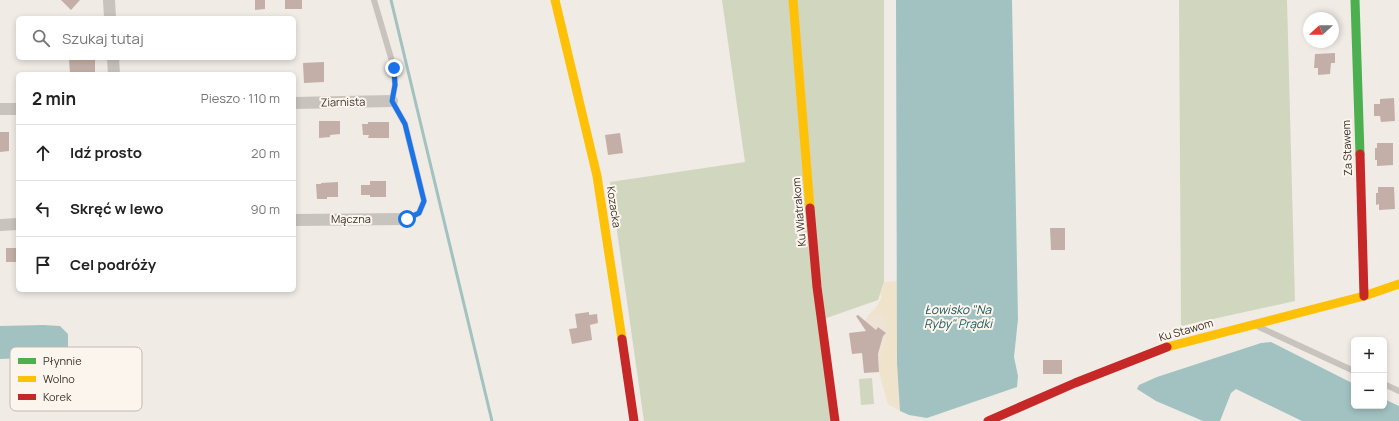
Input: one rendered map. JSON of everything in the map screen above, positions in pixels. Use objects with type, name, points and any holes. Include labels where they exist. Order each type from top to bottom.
[{"type":"street","points":[[109,0],[110,16]]},
{"type":"street","name":"Kozacka","points":[[555,0],[597,176],[634,421]]},
{"type":"street","name":"Ku Wiatrakom","points":[[793,0],[817,287],[835,421]]},
{"type":"street","name":"Za Stawem","points":[[1355,0],[1364,296]]},
{"type":"street","points":[[113,60],[114,72]]},
{"type":"street","name":"Ziarnista","points":[[296,103],[392,101]]},
{"type":"street","points":[[0,109],[16,108]]},
{"type":"street","name":"Mączna","points":[[296,220],[407,219]]},
{"type":"street","points":[[0,225],[16,224]]},
{"type":"street","name":"Ku Stawom","points":[[988,421],[1075,383],[1170,346],[1364,296],[1399,284]]},
{"type":"lane","points":[[374,0],[394,68],[395,85],[392,101],[405,124],[424,201],[419,213],[407,219]]},
{"type":"lane","points":[[1253,324],[1351,370]]},
{"type":"lane","points":[[1387,385],[1399,391]]},
{"type":"green space","points":[[722,0],[884,0],[884,282],[878,300],[818,321],[832,421],[644,421],[610,182],[745,162]]},
{"type":"green space","points":[[1179,0],[1287,0],[1295,301],[1181,326]]},
{"type":"green space","points":[[872,378],[874,404],[861,405],[859,379]]},
{"type":"sand","points":[[897,281],[897,363],[900,411],[888,404],[879,372],[881,356],[885,341],[887,341],[885,316],[867,317],[875,309],[882,297],[880,294],[884,282]]},
{"type":"shaded area","points":[[885,315],[888,337],[887,341],[885,341],[881,356],[881,364],[879,365],[878,354],[883,336],[886,333],[879,327],[876,330],[865,322],[867,317]]},
{"type":"water","name":"Łowisko \"Na Ryby\" Prądki","points":[[896,0],[1012,0],[1018,319],[1014,357],[1018,376],[1017,387],[927,418],[909,415],[900,411],[897,363]]},
{"type":"water","points":[[0,326],[60,326],[68,334],[68,347],[10,347],[10,359],[0,359]]},
{"type":"water","points":[[1271,342],[1351,382],[1351,409],[1387,409],[1387,400],[1399,406],[1399,421],[1302,421],[1236,389],[1231,393],[1220,421],[1203,421],[1156,401],[1137,389],[1139,385],[1157,377],[1261,343]]},
{"type":"building","points":[[61,0],[80,0],[71,10]]},
{"type":"building","points":[[255,0],[265,0],[265,9],[255,10]]},
{"type":"building","points":[[285,0],[302,0],[302,9],[285,9]]},
{"type":"building","points":[[1335,53],[1335,63],[1331,63],[1330,74],[1318,75],[1318,68],[1314,68],[1315,54]]},
{"type":"building","points":[[69,60],[95,60],[95,72],[70,72]]},
{"type":"building","points":[[324,62],[324,82],[304,83],[303,63]]},
{"type":"building","points":[[1394,98],[1395,121],[1381,122],[1380,116],[1374,116],[1374,104],[1380,104],[1380,99]]},
{"type":"building","points":[[319,121],[340,121],[340,134],[319,138]]},
{"type":"building","points":[[368,122],[389,122],[389,138],[368,138],[369,135],[363,135],[362,124],[368,124]]},
{"type":"building","points":[[0,132],[9,132],[9,151],[0,152]]},
{"type":"building","points":[[620,133],[623,153],[608,155],[605,135]]},
{"type":"building","points":[[1377,143],[1393,143],[1393,165],[1377,166],[1377,160],[1375,160],[1375,148],[1377,148]]},
{"type":"building","points":[[370,181],[386,181],[386,197],[370,197],[370,195],[361,195],[361,185],[370,185]]},
{"type":"building","points":[[338,182],[338,197],[317,199],[316,184]]},
{"type":"building","points":[[1378,187],[1394,187],[1395,209],[1379,210],[1379,204],[1376,205],[1376,193],[1378,193]]},
{"type":"building","points":[[1050,228],[1065,228],[1065,250],[1051,250]]},
{"type":"building","points":[[6,248],[16,248],[16,262],[6,262]]},
{"type":"building","points":[[589,312],[589,315],[597,314],[598,323],[590,325],[592,340],[572,344],[569,329],[577,328],[575,314]]},
{"type":"building","points":[[858,315],[876,330],[878,327],[886,333],[883,336],[878,354],[879,372],[864,373],[862,353],[852,354],[849,333],[866,331],[856,316]]},
{"type":"building","points":[[1043,360],[1062,360],[1062,374],[1043,374]]},
{"type":"waterway","points":[[391,0],[492,421]]},
{"type":"traffic: fast","points":[[1355,0],[1360,154]]},
{"type":"traffic: slow","points":[[555,0],[597,176],[622,339]]},
{"type":"traffic: slow","points":[[793,0],[810,208]]},
{"type":"traffic: slow","points":[[1167,347],[1364,296],[1399,284]]},
{"type":"traffic: jam","points":[[1360,154],[1364,296]]},
{"type":"traffic: jam","points":[[810,208],[817,287],[835,421]]},
{"type":"traffic: jam","points":[[622,339],[634,421]]},
{"type":"traffic: jam","points":[[988,421],[1075,383],[1167,347]]},
{"type":"route","points":[[394,68],[395,85],[392,101],[405,124],[424,201],[419,213],[407,219]]}]
